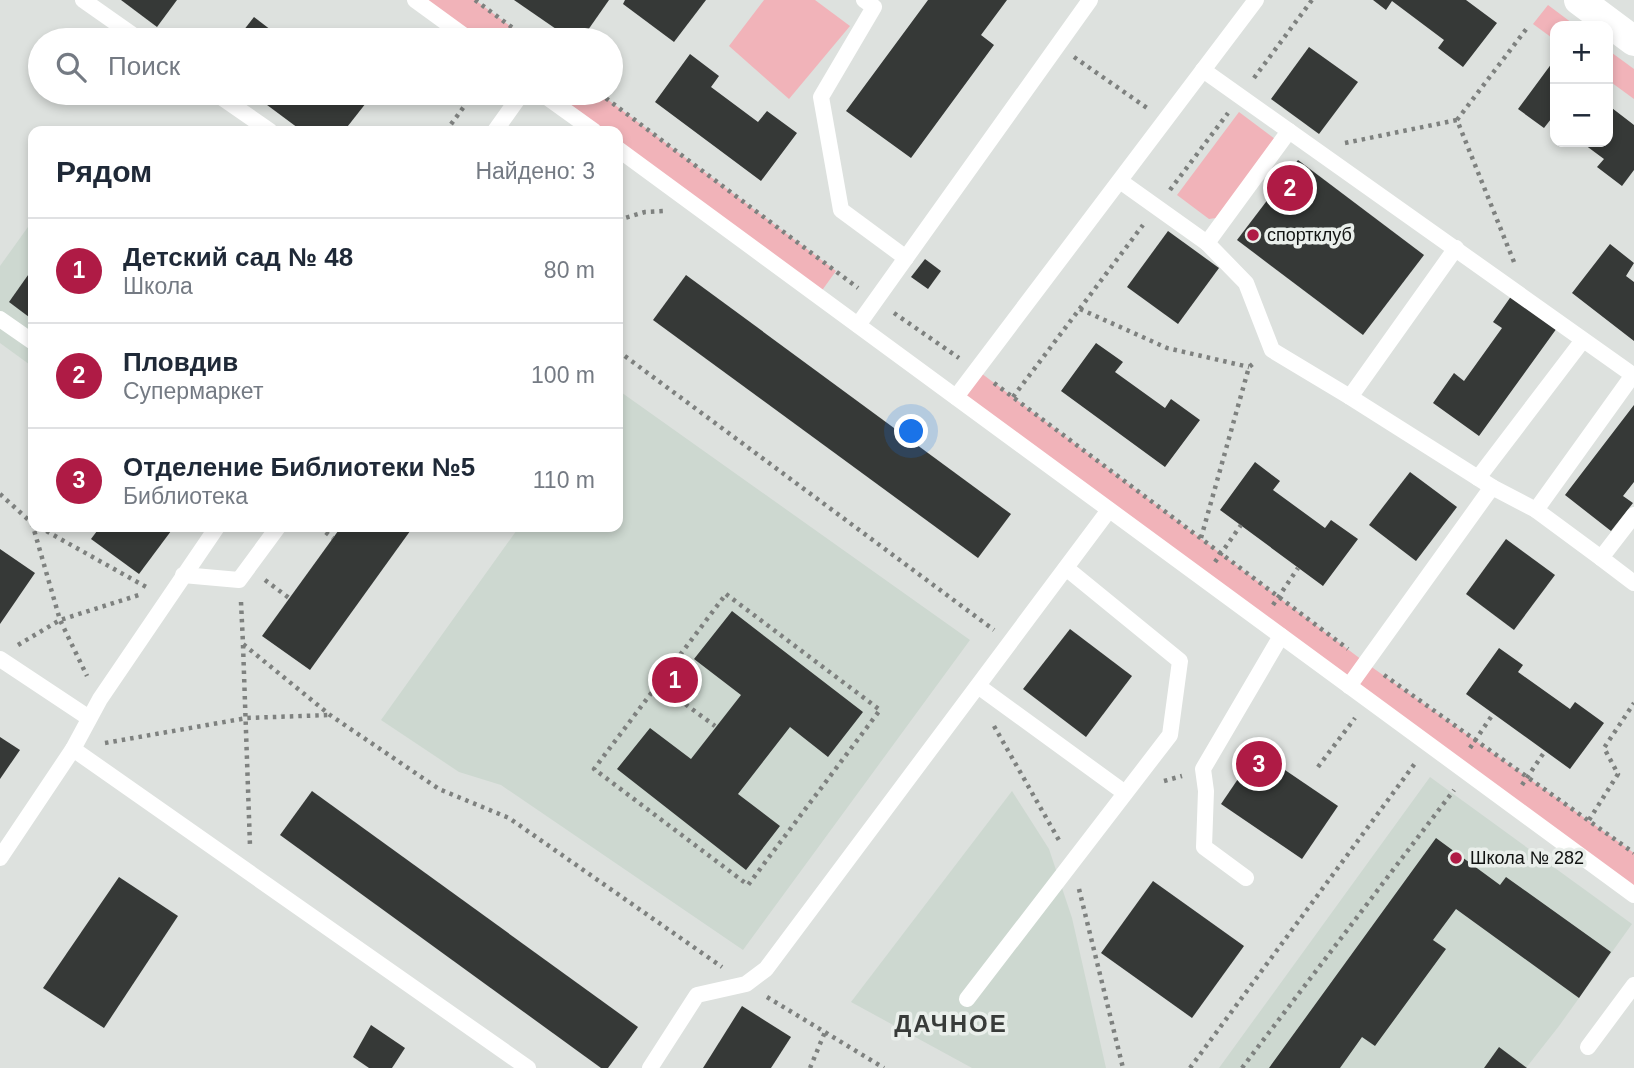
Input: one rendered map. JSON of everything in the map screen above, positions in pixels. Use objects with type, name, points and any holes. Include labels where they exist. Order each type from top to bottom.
[{"type":"street","points":[[1579,0],[1634,41]]},
{"type":"lane","points":[[83,0],[123,28]]},
{"type":"lane","points":[[415,0],[454,28]]},
{"type":"lane","points":[[864,0],[874,7],[821,97],[841,210],[906,258]]},
{"type":"lane","points":[[858,325],[1090,0]]},
{"type":"lane","points":[[956,397],[1256,0]]},
{"type":"lane","points":[[1203,70],[1633,375],[1536,510]]},
{"type":"lane","points":[[232,105],[263,126]]},
{"type":"lane","points":[[499,126],[513,105]]},
{"type":"lane","points":[[558,105],[587,126]]},
{"type":"lane","points":[[1207,243],[1289,131]]},
{"type":"lane","points":[[623,153],[1634,895]]},
{"type":"lane","points":[[1120,181],[1207,243],[1246,283],[1272,350],[1492,487],[1536,510],[1634,583]]},
{"type":"lane","points":[[1349,397],[1457,248]]},
{"type":"lane","points":[[0,319],[28,339]]},
{"type":"lane","points":[[1478,478],[1583,340]]},
{"type":"lane","points":[[1349,686],[1492,487]]},
{"type":"lane","points":[[650,1068],[697,995],[746,984],[766,970],[1109,510]]},
{"type":"lane","points":[[1601,558],[1634,515]]},
{"type":"lane","points":[[0,858],[74,749],[100,699],[213,532]]},
{"type":"lane","points":[[183,575],[239,580],[274,532]]},
{"type":"lane","points":[[967,999],[1170,735],[1180,661],[1066,568]]},
{"type":"lane","points":[[1247,878],[1204,847],[1206,791],[1203,769],[1281,636]]},
{"type":"lane","points":[[6,654],[89,718]]},
{"type":"lane","points":[[978,687],[1125,793]]},
{"type":"lane","points":[[74,749],[528,1068]]},
{"type":"lane","points":[[1588,1047],[1634,985]]},
{"type":"path","points":[[475,0],[512,28]]},
{"type":"path","points":[[1315,149],[1457,120],[1527,28]]},
{"type":"path","points":[[1058,46],[1165,121]]},
{"type":"path","points":[[450,126],[465,105]]},
{"type":"path","points":[[614,105],[875,300],[977,370],[1366,663],[1634,853]]},
{"type":"path","points":[[1457,120],[1530,302]]},
{"type":"path","points":[[623,219],[645,212],[700,209]]},
{"type":"path","points":[[1080,309],[1167,348],[1249,367]]},
{"type":"path","points":[[1200,538],[1249,367],[1272,350]]},
{"type":"path","points":[[623,355],[995,630]]},
{"type":"path","points":[[0,494],[28,519]]},
{"type":"path","points":[[1203,579],[1241,525]]},
{"type":"path","points":[[35,532],[60,620],[100,699]]},
{"type":"path","points":[[6,654],[60,620],[153,591],[48,532]]},
{"type":"path","points":[[325,532],[333,538]]},
{"type":"path","points":[[1262,622],[1298,568]]},
{"type":"path","points":[[239,580],[247,718],[251,871]]},
{"type":"path","points":[[726,594],[880,710],[748,885],[594,769],[658,684],[726,594]]},
{"type":"path","points":[[243,644],[330,715],[439,789],[509,818],[746,984],[884,1068]]},
{"type":"path","points":[[658,684],[715,726]]},
{"type":"path","points":[[1318,767],[1368,700]]},
{"type":"path","points":[[1588,821],[1618,774],[1604,748],[1634,703]]},
{"type":"path","points":[[1242,1068],[1463,769],[1476,740],[1493,714]]},
{"type":"path","points":[[74,749],[247,718],[330,715]]},
{"type":"path","points":[[1190,1068],[1429,745]]},
{"type":"path","points":[[1509,803],[1545,751]]},
{"type":"path","points":[[810,1068],[825,1032]]},
{"type":"shaded area","points":[[414,0],[475,0],[513,28],[452,28]]},
{"type":"shaded area","points":[[764,0],[815,0],[850,26],[789,99],[729,46]]},
{"type":"shaded area","points":[[1548,5],[1569,21],[1550,21],[1550,36],[1533,24]]},
{"type":"shaded area","points":[[1613,54],[1634,69],[1634,99],[1613,84]]},
{"type":"shaded area","points":[[557,105],[615,105],[836,271],[818,296],[623,153],[623,126],[586,126]]},
{"type":"shaded area","points":[[1239,112],[1275,139],[1216,218],[1209,219],[1177,195]]},
{"type":"shaded area","points":[[28,227],[28,363],[0,343],[0,266]]},
{"type":"shaded area","points":[[977,370],[1366,663],[1634,853],[1634,895],[956,397]]},
{"type":"shaded area","points":[[623,394],[970,640],[743,950],[501,785],[459,772],[381,720],[515,532],[623,532]]},
{"type":"shaded area","name":"Школа № 282","points":[[1430,777],[1632,924],[1559,1026],[1526,1068],[1219,1068]]},
{"type":"shaded area","points":[[1012,791],[1049,849],[1072,918],[1106,1068],[972,1068],[851,1002]]},
{"type":"building","points":[[121,0],[177,0],[157,27]]},
{"type":"building","points":[[514,0],[609,0],[589,28],[555,28]]},
{"type":"building","points":[[625,0],[706,0],[674,42],[623,4]]},
{"type":"building","points":[[928,0],[1007,0],[981,35],[994,45],[911,158],[846,111]]},
{"type":"building","points":[[1373,0],[1466,0],[1497,23],[1463,67],[1438,48],[1444,40],[1392,1],[1386,10]]},
{"type":"building","points":[[254,17],[268,28],[245,28]]},
{"type":"building","points":[[1309,47],[1358,82],[1319,134],[1271,99]]},
{"type":"building","points":[[690,54],[719,76],[711,87],[758,122],[767,111],[797,133],[761,181],[655,102]]},
{"type":"building","points":[[1550,66],[1550,120],[1544,128],[1518,109]]},
{"type":"building","points":[[267,105],[364,105],[348,126],[295,126]]},
{"type":"building","points":[[1613,109],[1634,125],[1634,170],[1622,186],[1597,167],[1604,159],[1588,147],[1613,147]]},
{"type":"building","points":[[1298,160],[1424,255],[1363,335],[1237,240]]},
{"type":"building","points":[[1168,231],[1219,268],[1178,324],[1127,287]]},
{"type":"building","points":[[1610,244],[1634,263],[1626,276],[1634,282],[1634,341],[1572,293]]},
{"type":"building","points":[[925,259],[941,271],[928,289],[911,277]]},
{"type":"building","points":[[28,275],[28,316],[9,302]]},
{"type":"building","points":[[686,275],[1011,514],[978,558],[653,320]]},
{"type":"building","points":[[1512,295],[1557,328],[1479,436],[1433,403],[1454,373],[1464,381],[1502,328],[1493,322]]},
{"type":"building","points":[[1096,343],[1123,362],[1115,372],[1165,408],[1171,399],[1200,420],[1165,467],[1061,391]]},
{"type":"building","points":[[1634,405],[1634,482],[1623,496],[1633,503],[1611,531],[1565,495]]},
{"type":"building","points":[[1255,462],[1280,481],[1273,490],[1325,528],[1331,520],[1358,539],[1323,586],[1220,510]]},
{"type":"building","points":[[1410,472],[1457,507],[1416,561],[1369,525]]},
{"type":"building","points":[[96,532],[170,532],[139,574],[91,539]]},
{"type":"building","points":[[337,532],[409,532],[310,670],[262,636]]},
{"type":"building","points":[[1506,539],[1555,575],[1514,630],[1466,594]]},
{"type":"building","points":[[0,549],[35,573],[0,624]]},
{"type":"building","points":[[732,611],[863,712],[828,757],[790,727],[738,794],[780,826],[746,870],[617,769],[650,728],[691,759],[741,695],[694,659]]},
{"type":"building","points":[[1070,629],[1132,676],[1086,737],[1023,689]]},
{"type":"building","points":[[1499,648],[1523,665],[1518,672],[1570,709],[1575,702],[1604,723],[1570,769],[1466,694]]},
{"type":"building","points":[[0,737],[20,750],[0,779]]},
{"type":"building","points":[[1257,751],[1338,806],[1302,859],[1221,804]]},
{"type":"building","points":[[312,791],[638,1027],[608,1068],[601,1068],[280,835]]},
{"type":"building","points":[[1436,838],[1500,885],[1506,877],[1611,952],[1579,998],[1456,909],[1433,940],[1446,949],[1375,1046],[1362,1037],[1340,1068],[1269,1068]]},
{"type":"building","points":[[119,877],[178,916],[104,1028],[43,988]]},
{"type":"building","points":[[1153,881],[1244,946],[1192,1018],[1101,953]]},
{"type":"building","points":[[742,1006],[791,1037],[771,1068],[703,1068]]},
{"type":"building","points":[[371,1025],[405,1048],[392,1068],[369,1068],[353,1057]]},
{"type":"building","points":[[1499,1047],[1527,1068],[1484,1068]]},
{"type":"place","name":"Пловдив","points":[[1290,188]]},
{"type":"place","name":"спортклуб","points":[[1253,235]]},
{"type":"place","name":"Детский сад № 48","points":[[675,680]]},
{"type":"place","name":"Отделение Библиотеки №5","points":[[1259,764]]},
{"type":"place","name":"Школа № 282","points":[[1456,858]]},
{"type":"district","name":"ДАЧНОЕ","points":[[951,1023]]}]
